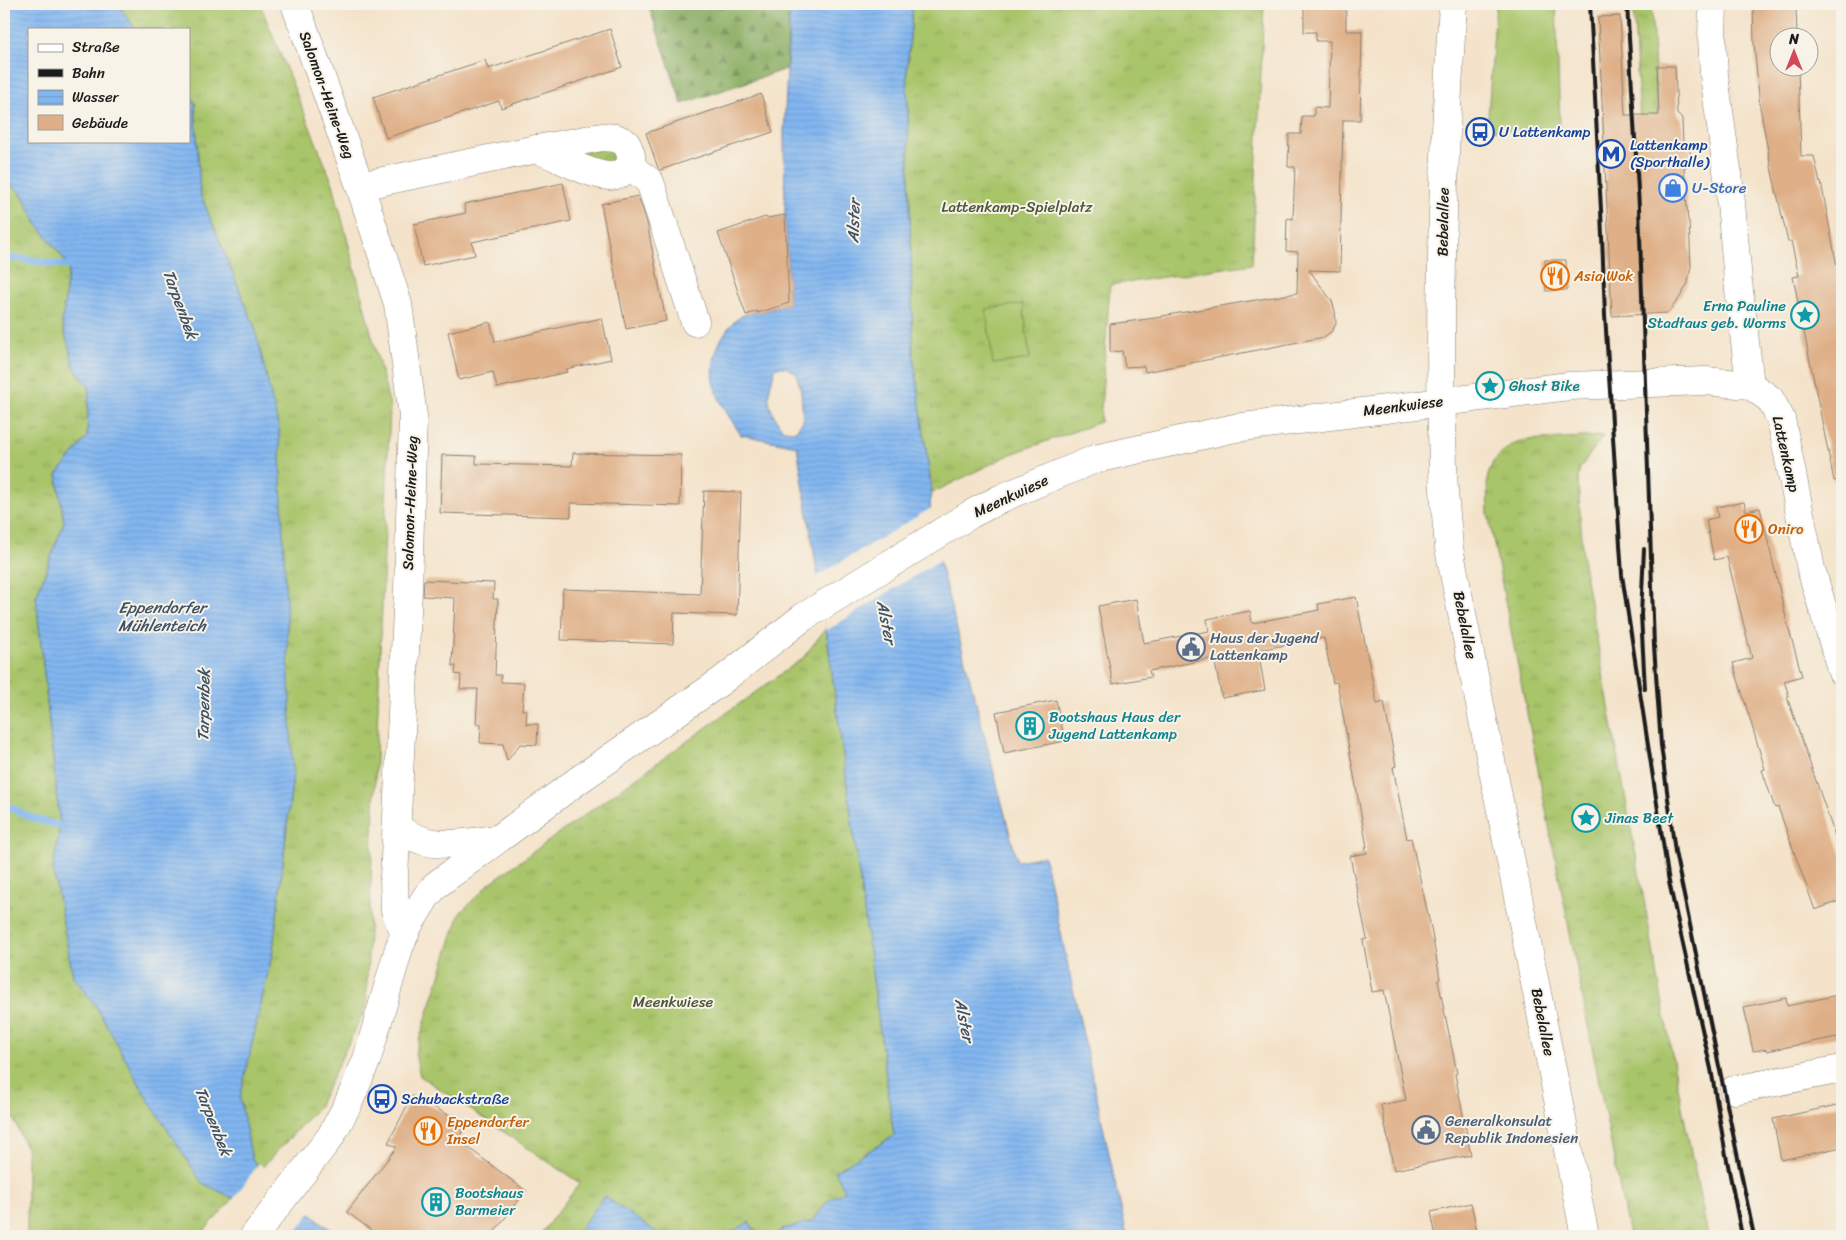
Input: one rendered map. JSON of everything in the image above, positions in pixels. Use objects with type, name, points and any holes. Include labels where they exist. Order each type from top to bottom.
[{"type":"street","name":"Salomon-Heine-Weg","points":[[295,4],[360,186],[398,304],[413,416],[408,590],[394,898],[395,910],[404,934]]},
{"type":"street","name":"Bebelallee","points":[[1453,4],[1443,177],[1443,467],[1450,548],[1585,1236]]},
{"type":"street","points":[[1713,4],[1714,75],[1730,192],[1750,385]]},
{"type":"street","points":[[360,186],[537,148],[602,137],[616,138],[626,143],[631,155],[630,166],[622,174],[611,176],[596,174],[537,148]]},
{"type":"street","points":[[630,166],[650,182],[695,322]]},
{"type":"street","name":"Meenkwiese","points":[[256,1234],[331,1136],[348,1104],[376,1031],[404,934],[415,913],[436,885],[580,779],[720,682],[802,618],[971,514],[1095,458],[1235,428],[1569,386],[1705,381],[1750,385]]},
{"type":"street","name":"Lattenkamp","points":[[1750,385],[1770,399],[1781,419],[1811,569],[1842,672]]},
{"type":"street","points":[[396,826],[423,842],[450,844],[499,838]]},
{"type":"street","points":[[1734,1090],[1842,1069]]},
{"type":"green space","points":[[118,4],[260,4],[333,184],[390,406],[366,1007],[318,1107],[199,1236],[27,1236],[27,1150],[4,1097],[4,179],[22,194],[36,222],[69,266],[62,323],[75,369],[89,386],[87,437],[57,475],[64,522],[36,597],[60,826],[53,870],[73,976],[96,1006],[147,1098],[193,1167],[230,1139],[273,950],[293,774],[255,328],[200,193],[195,103],[190,96],[190,28],[134,28]]},
{"type":"green space","points":[[648,4],[790,4],[786,69],[682,104]]},
{"type":"green space","name":"Lattenkamp-Spielplatz","points":[[913,4],[1264,4],[1252,264],[1110,285],[1100,422],[1011,454],[932,493],[913,353],[907,69]]},
{"type":"green space","points":[[1496,4],[1556,4],[1560,130],[1487,130]]},
{"type":"green space","points":[[1633,4],[1651,4],[1658,120],[1640,120]]},
{"type":"green space","points":[[610,148],[612,153],[611,162],[607,165],[581,159],[580,151]]},
{"type":"green space","points":[[1023,304],[1030,359],[993,364],[986,309]]},
{"type":"green space","points":[[1603,436],[1580,468],[1578,479],[1583,563],[1676,1077],[1708,1236],[1629,1236],[1488,513],[1487,478],[1493,462],[1509,446],[1526,440]]},
{"type":"green space","name":"Meenkwiese","points":[[826,628],[894,1136],[835,1171],[846,1191],[828,1200],[813,1221],[784,1229],[772,1236],[758,1236],[749,1222],[725,1236],[662,1236],[604,1197],[575,1236],[539,1236],[580,1183],[420,1076],[415,1053],[460,913],[490,883],[803,658]]},
{"type":"water","name":"Eppendorfer Mühlenteich","points":[[4,4],[118,4],[134,28],[28,28],[28,142],[190,142],[190,96],[195,103],[200,193],[255,328],[279,429],[293,774],[273,950],[240,1098],[252,1160],[309,1213],[340,1236],[288,1236],[290,1233],[227,1195],[202,1183],[147,1098],[96,1006],[73,976],[53,870],[60,826],[36,597],[64,522],[57,475],[87,437],[89,386],[75,369],[62,323],[69,266],[36,222],[22,194],[4,179]]},
{"type":"water","name":"Alster","points":[[790,4],[913,4],[907,69],[913,353],[932,493],[930,504],[940,564],[1017,861],[1044,856],[1127,1236],[772,1236],[784,1229],[813,1221],[828,1200],[845,1191],[835,1171],[894,1136],[826,628],[797,446],[741,435],[721,403],[714,381],[714,360],[717,350],[732,324],[744,315],[758,311],[759,313],[789,303],[784,133]],"holes":[[[776,367],[786,367],[796,373],[801,391],[803,420],[796,431],[783,430],[773,413],[769,400],[770,386]]]},
{"type":"water","points":[[604,1196],[662,1236],[575,1236]]},
{"type":"water","points":[[749,1222],[758,1236],[725,1236]]},
{"type":"pier","points":[[933,507],[940,560],[826,631],[817,576]]},
{"type":"pier","points":[[259,1163],[311,1212],[293,1236],[286,1236],[286,1234],[232,1201]]},
{"type":"building","points":[[1304,4],[1343,4],[1343,8],[1346,8],[1346,31],[1362,31],[1360,120],[1343,120],[1340,271],[1309,270],[1332,301],[1336,324],[1332,331],[1324,337],[1145,372],[1144,366],[1125,367],[1122,351],[1110,352],[1110,324],[1163,317],[1297,293],[1298,252],[1286,251],[1287,218],[1293,219],[1295,167],[1288,167],[1289,134],[1301,134],[1302,116],[1314,116],[1314,107],[1328,108],[1330,41],[1316,41],[1316,32],[1304,32]]},
{"type":"building","points":[[1753,4],[1796,4],[1797,28],[1768,28],[1768,78],[1798,78],[1801,156],[1814,156],[1821,182],[1842,293],[1842,480],[1834,481],[1793,277],[1799,276],[1791,241],[1788,242],[1760,107],[1754,43]]},
{"type":"building","points":[[1620,16],[1625,115],[1659,115],[1657,66],[1675,66],[1677,114],[1682,119],[1683,145],[1690,150],[1691,162],[1684,168],[1691,266],[1688,283],[1668,313],[1612,316],[1598,17]]},
{"type":"building","points":[[610,29],[622,67],[501,108],[499,101],[386,138],[373,97],[485,60],[488,69]]},
{"type":"building","points":[[761,94],[773,132],[660,170],[658,168],[646,133]]},
{"type":"building","points":[[563,183],[571,221],[472,242],[475,255],[423,266],[414,224],[466,213],[464,204]]},
{"type":"building","points":[[638,196],[647,223],[666,321],[626,329],[601,204]]},
{"type":"building","points":[[785,215],[789,303],[746,315],[718,233],[765,217]]},
{"type":"building","points":[[1545,260],[1566,260],[1567,290],[1546,291]]},
{"type":"building","points":[[602,318],[611,359],[566,369],[567,372],[497,388],[493,372],[459,380],[448,332],[490,322],[495,342]]},
{"type":"building","points":[[573,453],[681,455],[680,506],[571,503],[571,517],[440,513],[442,455],[476,456],[476,464],[572,466]]},
{"type":"building","points":[[704,491],[741,492],[737,615],[674,613],[673,644],[561,640],[563,589],[700,594]]},
{"type":"building","points":[[1744,502],[1746,511],[1760,508],[1802,676],[1784,681],[1789,696],[1787,697],[1842,856],[1842,900],[1815,910],[1778,807],[1775,808],[1762,770],[1765,769],[1733,663],[1752,658],[1727,557],[1714,560],[1706,520],[1718,517],[1716,507]]},
{"type":"building","points":[[424,580],[494,583],[493,599],[498,599],[495,675],[501,675],[501,682],[524,683],[522,710],[527,710],[526,724],[538,724],[537,745],[520,744],[507,761],[503,744],[480,743],[481,724],[476,724],[478,689],[460,689],[461,675],[455,674],[456,666],[452,666],[455,598],[423,596]]},
{"type":"building","points":[[1356,597],[1377,704],[1384,702],[1396,766],[1393,767],[1407,839],[1411,838],[1431,928],[1440,979],[1438,980],[1471,1155],[1394,1170],[1381,1105],[1406,1100],[1384,990],[1372,992],[1363,940],[1367,939],[1350,856],[1367,853],[1365,847],[1367,847],[1337,682],[1333,683],[1324,638],[1258,650],[1265,690],[1222,698],[1214,658],[1149,671],[1151,677],[1113,684],[1098,606],[1136,599],[1144,643],[1209,631],[1207,619],[1250,611],[1252,623],[1319,610],[1318,604]]},
{"type":"building","name":"Bootshaus Haus der Jugend Lattenkamp","points":[[1056,700],[1065,741],[1004,753],[996,712]]},
{"type":"building","points":[[1842,994],[1842,1036],[1767,1051],[1766,1049],[1753,1051],[1744,1007],[1786,998],[1787,1006]]},
{"type":"building","name":"Bootshaus Barmeier","points":[[412,1096],[466,1124],[458,1140],[526,1191],[491,1236],[379,1236],[347,1212],[397,1147],[388,1143]]},
{"type":"building","points":[[1842,1104],[1842,1147],[1781,1160],[1773,1119]]},
{"type":"building","points":[[1471,1203],[1478,1236],[1436,1236],[1431,1212]]},
{"type":"waterway","points":[[4,261],[16,258],[69,266]]},
{"type":"waterway","points":[[4,804],[32,818],[60,826]]},
{"type":"railway","points":[[1590,4],[1605,315],[1622,575],[1669,882],[1711,1069],[1742,1236]]},
{"type":"railway","points":[[1627,4],[1639,207],[1654,646],[1661,745],[1675,852],[1754,1236]]},
{"type":"railway","points":[[1644,549],[1641,615],[1645,689]]},
{"type":"place","name":"U Lattenkamp","points":[[1480,132]]},
{"type":"place","name":"Lattenkamp (Sporthalle)","points":[[1611,154]]},
{"type":"place","name":"U-Store","points":[[1673,188]]},
{"type":"place","name":"Asia Wok","points":[[1555,276]]},
{"type":"place","name":"Erna Pauline Stadtaus geb. Worms","points":[[1805,315]]},
{"type":"place","name":"Ghost Bike","points":[[1490,386]]},
{"type":"place","name":"Oniro","points":[[1749,529]]},
{"type":"place","name":"Haus der Jugend Lattenkamp","points":[[1191,647]]},
{"type":"place","name":"Bootshaus Haus der Jugend Lattenkamp","points":[[1030,726]]},
{"type":"place","name":"Jinas Beet","points":[[1586,818]]},
{"type":"place","name":"Schubackstraße","points":[[382,1099]]},
{"type":"place","name":"Generalkonsulat Republik Indonesien","points":[[1426,1130]]},
{"type":"place","name":"Eppendorfer Insel","points":[[428,1131]]},
{"type":"place","name":"Bootshaus Barmeier","points":[[436,1202]]},
{"type":"water label","name":"Tarpenbek","points":[[181,304]]},
{"type":"water label","name":"Tarpenbek","points":[[203,705]]},
{"type":"water label","name":"Tarpenbek","points":[[214,1121]]}]
